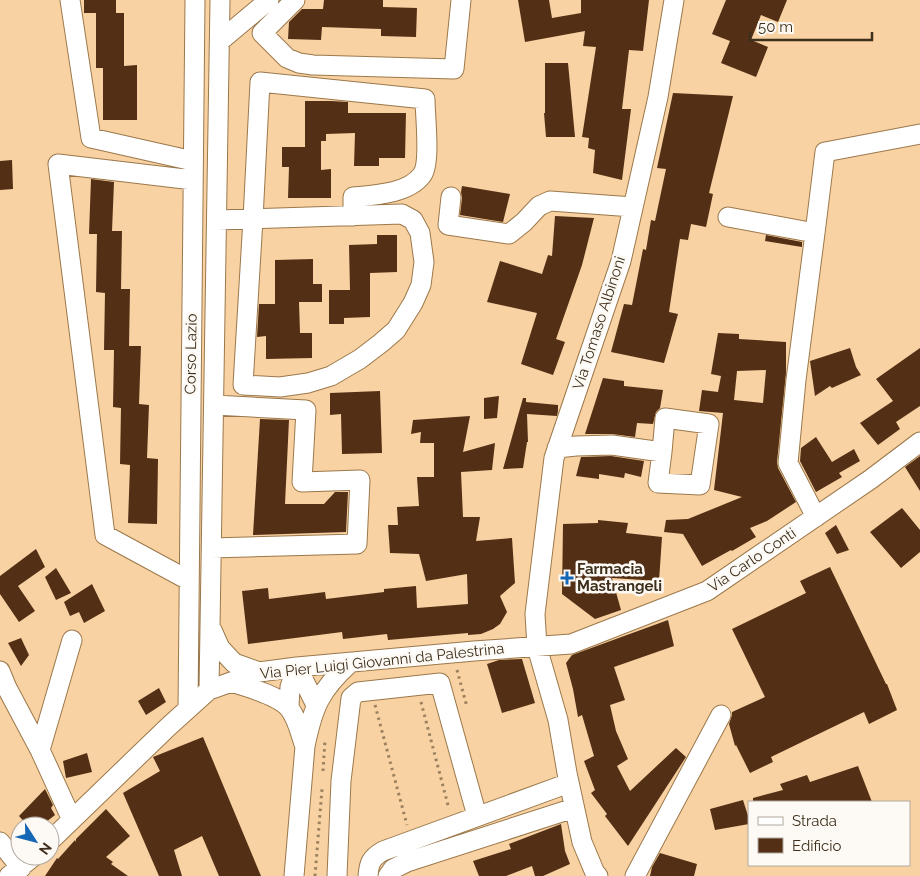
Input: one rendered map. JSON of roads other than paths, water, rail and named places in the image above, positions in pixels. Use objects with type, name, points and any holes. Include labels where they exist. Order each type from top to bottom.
[{"type":"street","points":[[70,0],[91,138],[193,161]]},
{"type":"street","name":"Corso Lazio","points":[[188,709],[195,0]]},
{"type":"street","name":"Corso Lazio","points":[[209,690],[220,0]]},
{"type":"street","points":[[220,41],[268,0]]},
{"type":"street","points":[[295,0],[262,33],[287,58],[299,63],[313,65],[454,69],[461,0]]},
{"type":"street","name":"Via Tomaso Albinoni","points":[[598,876],[582,842],[558,720],[538,647],[535,614],[554,458],[621,261],[658,97],[674,0]]},
{"type":"street","points":[[217,220],[253,219],[353,216],[402,214],[414,220],[420,233],[424,262],[421,285],[413,303],[396,330],[360,359],[331,376],[308,383],[280,387],[243,385],[253,219],[260,82],[425,99],[427,160],[423,174],[403,188],[382,194],[353,197],[353,216]]},
{"type":"street","points":[[816,517],[788,463],[796,380],[825,152],[920,134]]},
{"type":"street","points":[[188,580],[105,535],[58,164],[193,180]]},
{"type":"street","points":[[451,198],[448,225],[508,234],[524,222],[539,206],[550,202],[633,206]]},
{"type":"street","points":[[728,217],[815,233]]},
{"type":"street","points":[[212,548],[357,544],[360,480],[302,482],[306,410],[214,405]]},
{"type":"street","name":"Via Carlo Conti","points":[[538,647],[571,644],[707,591],[871,479],[920,442]]},
{"type":"street","points":[[557,448],[612,445],[662,452]]},
{"type":"street","name":"Corso Lazio","points":[[210,626],[220,648],[234,663],[259,672]]},
{"type":"street","points":[[40,750],[72,640]]},
{"type":"street","name":"Via Pier Luigi Giovanni da Palestrina","points":[[60,831],[209,690],[259,672],[474,651],[538,647]]},
{"type":"street","points":[[294,876],[305,746],[309,724],[316,705],[324,692],[335,676],[350,663]]},
{"type":"street","points":[[297,668],[316,705]]},
{"type":"street","points":[[288,707],[290,686],[297,668]]},
{"type":"street","points":[[0,671],[40,750],[72,820]]},
{"type":"street","points":[[231,682],[271,695],[288,707],[297,722],[305,746]]},
{"type":"street","points":[[337,876],[341,781],[351,698],[358,692],[440,683],[478,816]]},
{"type":"street","points":[[635,876],[721,715]]},
{"type":"street","points":[[368,876],[369,864],[383,851],[569,783]]},
{"type":"street","points":[[388,876],[392,869],[407,862],[574,808]]},
{"type":"street","points":[[0,842],[21,867]]},
{"type":"street","points":[[415,876],[429,856]]},
{"type":"place","name":"Farmacia Mastrangeli","points":[[567,578]]}]
